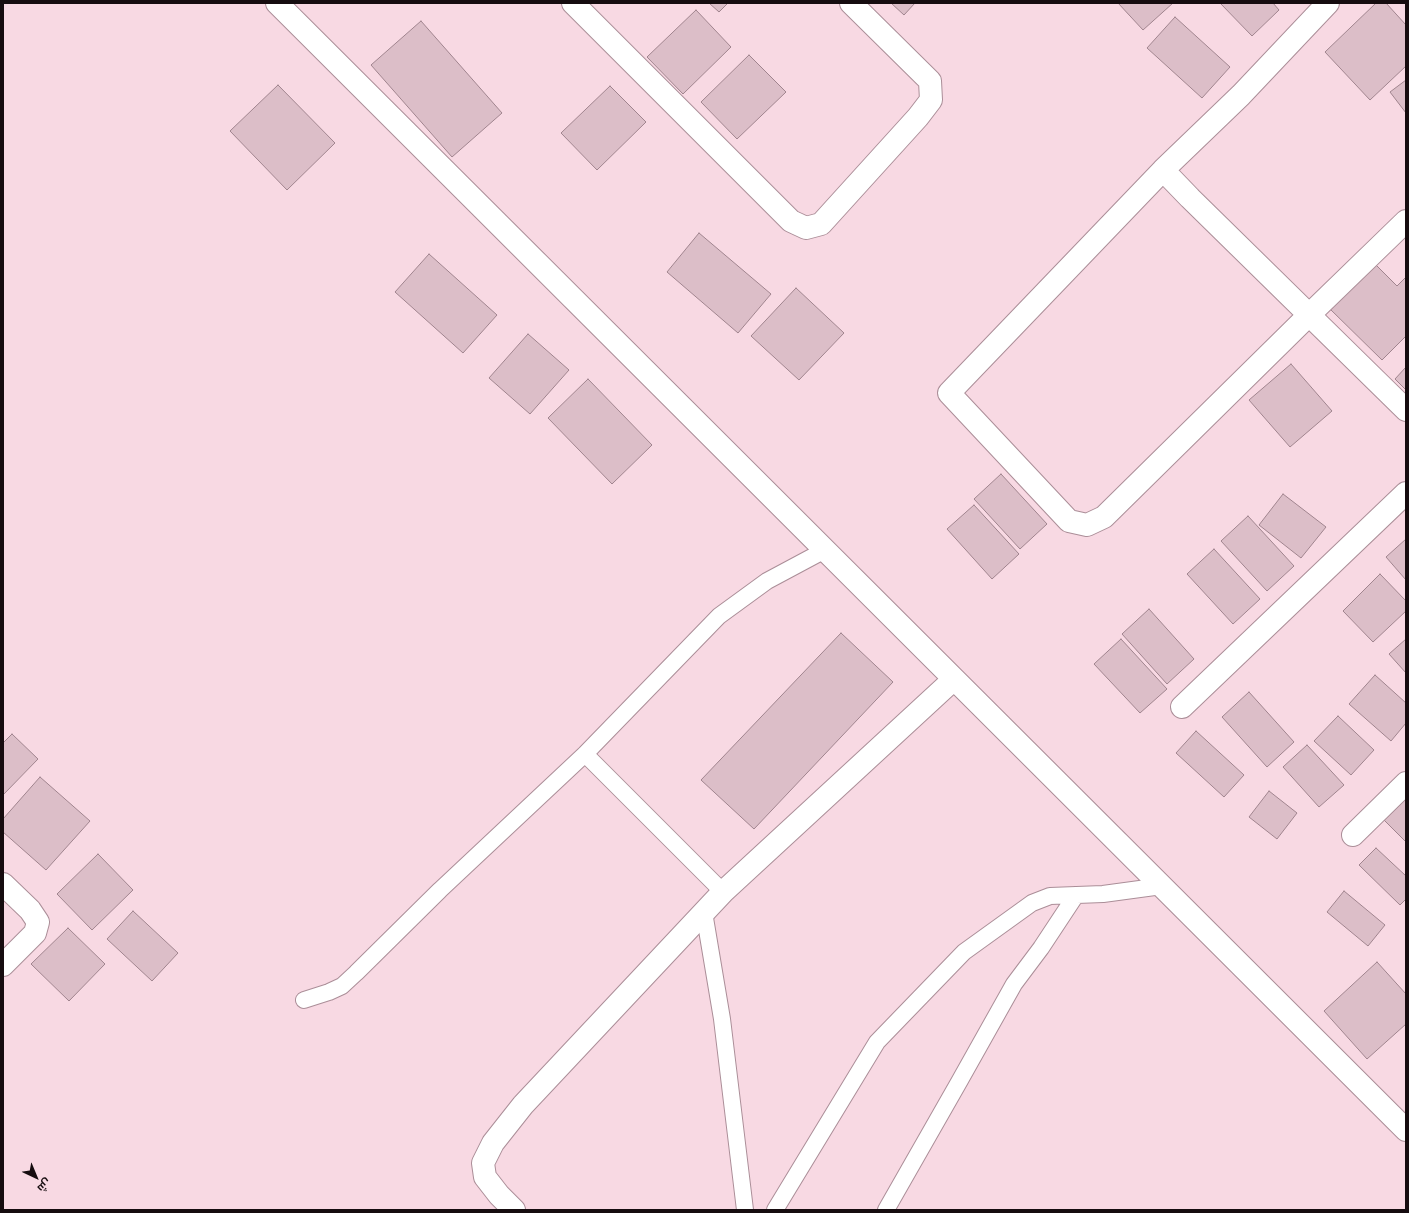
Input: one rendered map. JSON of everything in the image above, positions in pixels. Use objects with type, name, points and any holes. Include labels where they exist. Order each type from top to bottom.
[{"type":"street","points":[[277,3],[1406,1130]]},
{"type":"street","points":[[573,3],[791,221],[806,228],[821,224],[918,117],[931,100],[930,81],[851,3]]},
{"type":"street","points":[[1328,3],[1241,95],[1163,170],[949,393],[1069,522],[1087,525],[1104,517],[1309,315],[1406,222]]},
{"type":"street","points":[[1163,170],[1406,410]]},
{"type":"street","points":[[1182,707],[1406,493]]},
{"type":"street","points":[[514,1210],[499,1195],[485,1177],[483,1163],[493,1143],[523,1105],[723,892],[954,679]]},
{"type":"street","points":[[1353,836],[1406,783]]},
{"type":"street","points":[[3,884],[30,910],[38,922],[35,933],[3,965]]},
{"type":"lane","points":[[304,1000],[329,992],[342,986],[352,978],[440,890],[586,754],[719,616],[767,581],[825,550]]},
{"type":"lane","points":[[586,754],[723,892]]},
{"type":"lane","points":[[775,1210],[877,1042],[964,952],[1032,903],[1050,896],[1103,894],[1162,886]]},
{"type":"lane","points":[[886,1210],[960,1082],[1014,984],[1041,948],[1076,895]]},
{"type":"lane","points":[[704,912],[722,1019],[745,1210]]},
{"type":"building","points":[[709,3],[728,3],[719,12]]},
{"type":"building","points":[[891,3],[915,3],[904,15]]},
{"type":"building","points":[[1118,3],[1173,3],[1143,30]]},
{"type":"building","points":[[1220,3],[1273,3],[1279,10],[1252,36]]},
{"type":"building","points":[[1376,3],[1386,3],[1406,25],[1406,66],[1370,100],[1325,52]]},
{"type":"building","points":[[696,10],[731,47],[683,94],[647,57]]},
{"type":"building","points":[[1175,17],[1230,67],[1202,98],[1147,48]]},
{"type":"building","points":[[421,21],[502,113],[452,157],[371,65]]},
{"type":"building","points":[[749,55],[786,92],[737,139],[701,102]]},
{"type":"building","points":[[1406,80],[1406,113],[1390,92]]},
{"type":"building","points":[[278,85],[335,143],[287,190],[230,131]]},
{"type":"building","points":[[610,86],[646,122],[597,170],[561,133]]},
{"type":"building","points":[[699,233],[771,294],[738,333],[667,272]]},
{"type":"building","points":[[429,254],[497,315],[463,353],[395,292]]},
{"type":"building","points":[[1375,264],[1397,286],[1406,277],[1406,336],[1382,360],[1330,309]]},
{"type":"building","points":[[796,288],[844,333],[799,380],[751,336]]},
{"type":"building","points":[[528,334],[569,370],[530,414],[489,378]]},
{"type":"building","points":[[1291,364],[1332,411],[1290,447],[1249,400]]},
{"type":"building","points":[[1406,367],[1406,390],[1395,379]]},
{"type":"building","points":[[588,379],[652,445],[612,484],[548,418]]},
{"type":"building","points":[[1001,474],[1047,524],[1020,549],[974,499]]},
{"type":"building","points":[[1283,494],[1326,527],[1301,558],[1259,525]]},
{"type":"building","points":[[974,505],[1019,554],[992,579],[947,529]]},
{"type":"building","points":[[1248,516],[1294,566],[1267,591],[1221,541]]},
{"type":"building","points":[[1406,539],[1406,580],[1386,557]]},
{"type":"building","points":[[1214,549],[1260,599],[1233,624],[1187,574]]},
{"type":"building","points":[[1380,574],[1406,601],[1406,611],[1373,642],[1343,611]]},
{"type":"building","points":[[1149,609],[1194,659],[1167,684],[1122,634]]},
{"type":"building","points":[[841,633],[893,682],[754,829],[701,780]]},
{"type":"building","points":[[1121,639],[1167,689],[1140,713],[1094,664]]},
{"type":"building","points":[[1406,639],[1406,673],[1389,654]]},
{"type":"building","points":[[1375,675],[1406,703],[1406,723],[1391,741],[1349,704]]},
{"type":"building","points":[[1249,692],[1294,742],[1267,767],[1222,717]]},
{"type":"building","points":[[1338,716],[1374,750],[1351,775],[1314,741]]},
{"type":"building","points":[[1196,731],[1244,775],[1224,797],[1176,753]]},
{"type":"building","points":[[12,734],[38,759],[3,795],[3,743]]},
{"type":"building","points":[[1307,745],[1344,785],[1319,807],[1283,767]]},
{"type":"building","points":[[40,777],[90,821],[46,870],[3,832],[3,819]]},
{"type":"building","points":[[1269,791],[1297,813],[1277,839],[1249,817]]},
{"type":"building","points":[[1405,800],[1406,801],[1406,842],[1384,820]]},
{"type":"building","points":[[1376,848],[1406,876],[1406,899],[1400,905],[1359,865]]},
{"type":"building","points":[[98,854],[133,890],[92,930],[57,894]]},
{"type":"building","points":[[1344,891],[1385,925],[1368,946],[1327,912]]},
{"type":"building","points":[[133,911],[178,953],[152,981],[107,939]]},
{"type":"building","points":[[68,928],[105,964],[69,1001],[31,964]]},
{"type":"building","points":[[1377,962],[1406,994],[1406,1024],[1367,1059],[1324,1011]]}]
